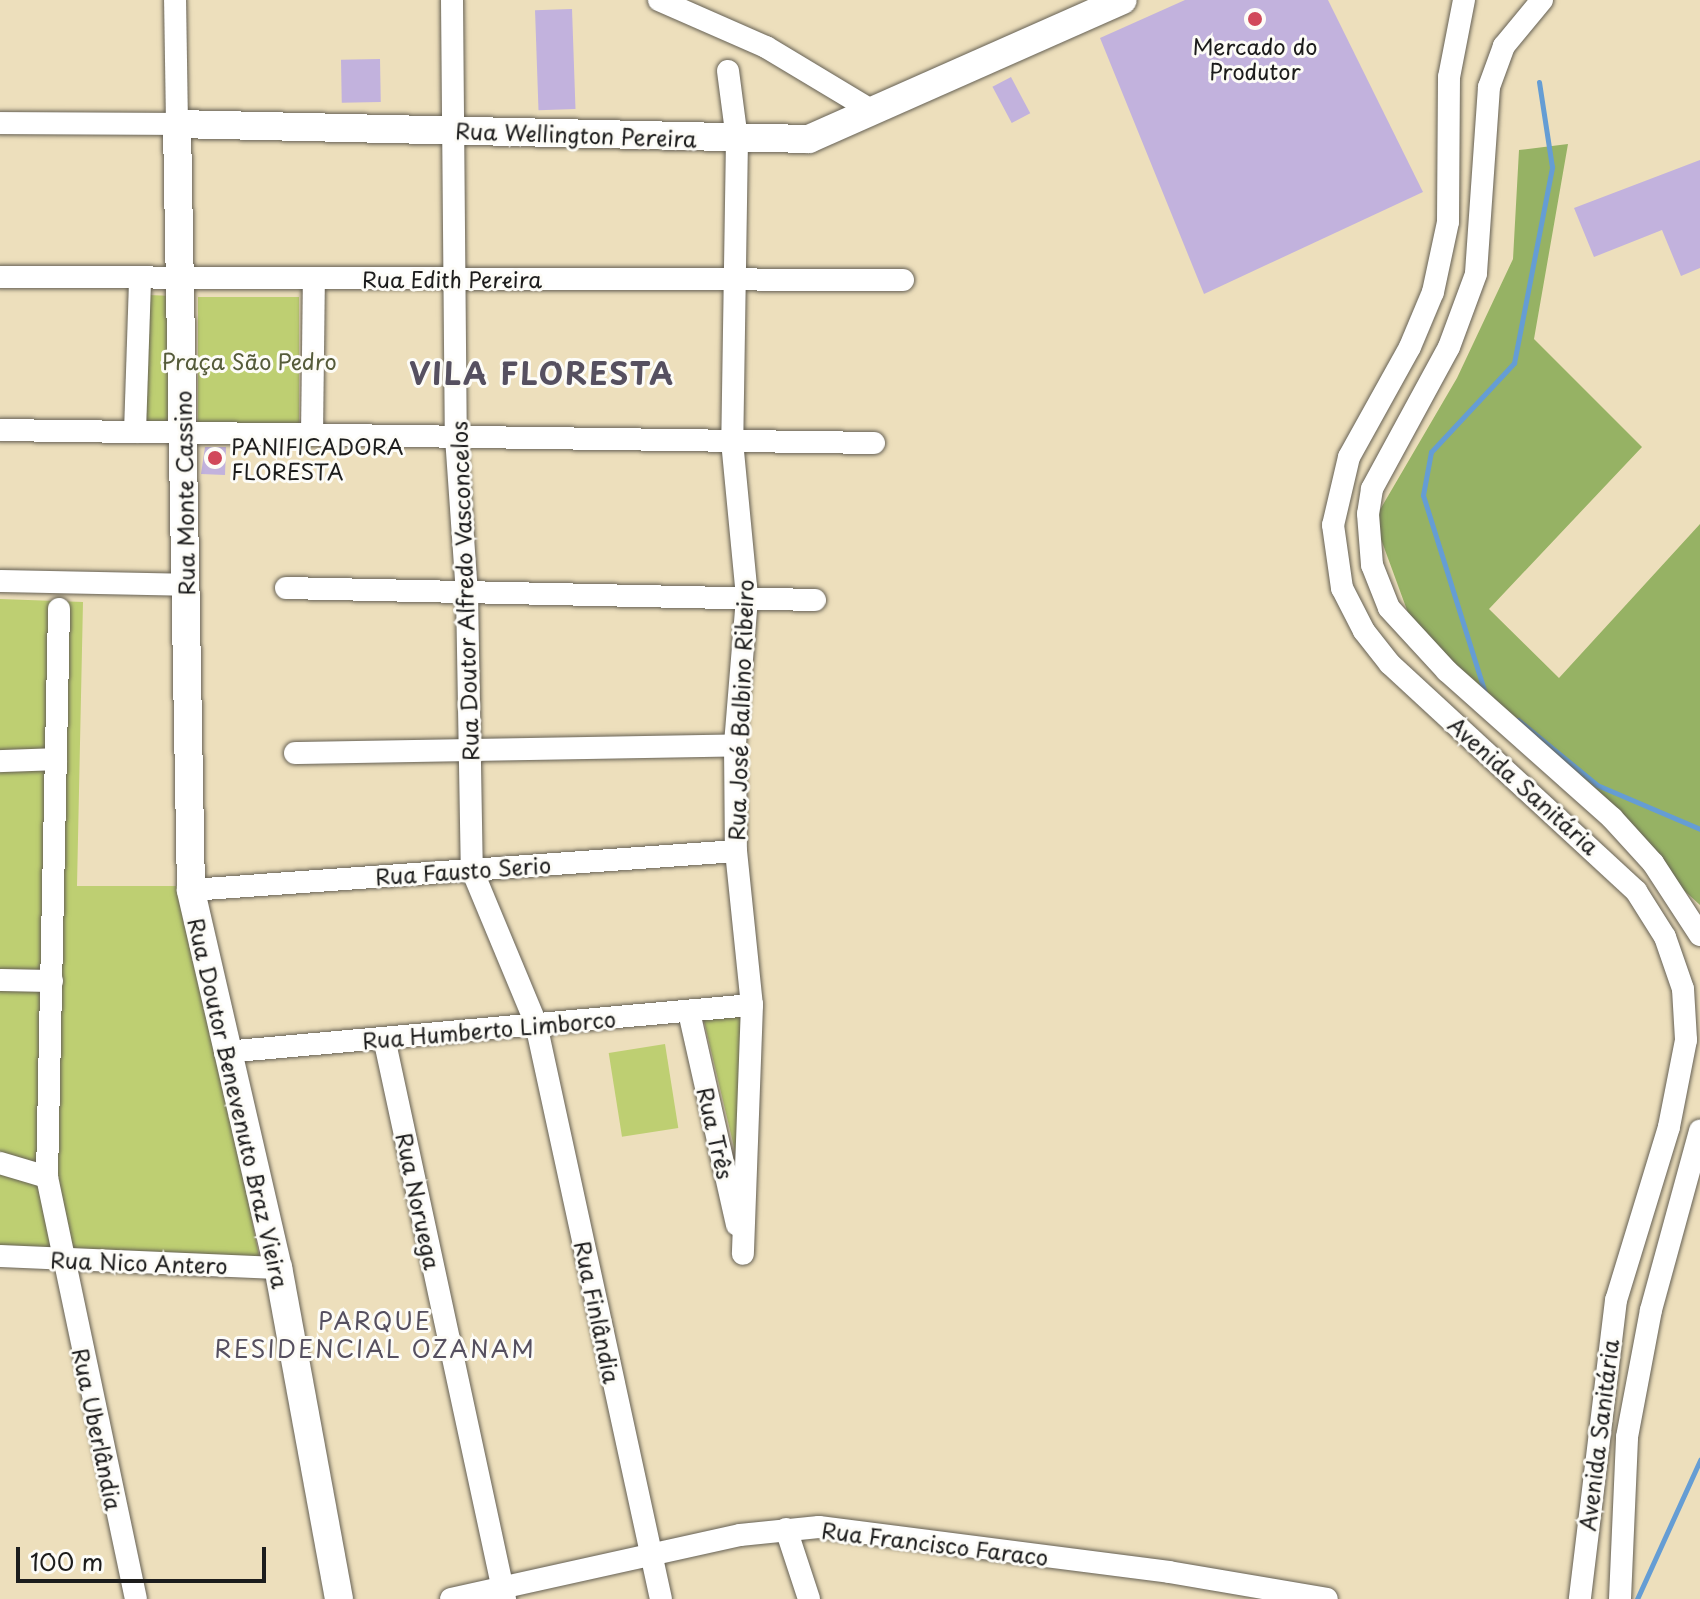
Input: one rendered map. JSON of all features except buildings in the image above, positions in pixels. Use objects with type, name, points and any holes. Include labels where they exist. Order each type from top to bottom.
[{"type":"main road","name":"Rua Wellington Pereira","points":[[177,124],[809,139],[1123,0]]},
{"type":"main road","name":"Rua Monte Cassino","points":[[177,124],[191,890]]},
{"type":"main road","name":"Rua Doutor Benevenuto Braz Vieira","points":[[191,890],[225,1052],[278,1268],[339,1599]]},
{"type":"street","name":"Rua Monte Cassino","points":[[175,0],[177,124]]},
{"type":"street","name":"Rua Doutor Alfredo Vasconcelos","points":[[452,0],[456,437],[467,593],[472,870],[536,1024]]},
{"type":"street","points":[[659,0],[766,47],[874,112]]},
{"type":"street","name":"Avenida Sanitária","points":[[1464,0],[1449,77],[1448,222],[1433,292],[1410,347],[1349,457],[1333,525],[1342,588],[1364,631],[1390,664],[1636,891],[1665,937],[1683,989],[1686,1040],[1669,1127],[1616,1300],[1580,1599]]},
{"type":"street","name":"Avenida Sanitária","points":[[1542,0],[1504,46],[1489,87],[1476,274],[1449,347],[1372,489],[1368,514],[1372,565],[1389,608],[1447,671],[1612,818],[1653,863],[1700,935]]},
{"type":"street","name":"Rua José Balbino Ribeiro","points":[[728,71],[737,139],[732,441],[747,598],[735,745],[736,851],[752,1005],[743,1254]]},
{"type":"street","name":"Rua Wellington Pereira","points":[[0,123],[177,124]]},
{"type":"street","name":"Rua Edith Pereira","points":[[0,277],[903,280]]},
{"type":"street","points":[[135,432],[140,278]]},
{"type":"street","points":[[312,435],[314,278]]},
{"type":"street","points":[[0,430],[874,443]]},
{"type":"street","points":[[0,581],[185,585]]},
{"type":"street","points":[[286,588],[815,600]]},
{"type":"street","name":"Rua Uberlândia","points":[[59,609],[47,1177],[61,1258],[136,1599]]},
{"type":"street","points":[[295,753],[735,745]]},
{"type":"street","points":[[0,761],[56,759]]},
{"type":"street","name":"Rua Fausto Serio","points":[[191,890],[736,851]]},
{"type":"street","points":[[0,980],[52,981]]},
{"type":"street","name":"Rua Humberto Limborco","points":[[225,1052],[752,1005]]},
{"type":"street","name":"Rua Três","points":[[689,1012],[743,1254]]},
{"type":"street","name":"Rua Finlândia","points":[[536,1024],[661,1599]]},
{"type":"street","name":"Rua Noruega","points":[[384,1038],[503,1593]]},
{"type":"street","name":"Avenida Sanitária","points":[[1620,1599],[1627,1437],[1651,1310],[1700,1131]]},
{"type":"street","points":[[0,1163],[47,1177]]},
{"type":"street","name":"Rua Nico Antero","points":[[0,1256],[278,1268]]},
{"type":"street","name":"Rua Francisco Faraco","points":[[451,1599],[503,1593],[650,1555],[786,1529],[819,1527],[1327,1599]]},
{"type":"street","points":[[786,1529],[809,1599]]},
{"type":"green space","points":[[1568,144],[1534,339],[1642,447],[1489,609],[1559,678],[1700,524],[1700,905],[1422,651],[1374,520],[1457,378],[1513,259],[1519,150]]},
{"type":"green space","name":"Praça São Pedro","points":[[148,295],[174,296],[169,428],[143,427]]},
{"type":"green space","name":"Praça São Pedro","points":[[198,297],[299,297],[299,424],[198,424]]},
{"type":"green space","points":[[0,599],[83,602],[77,886],[186,886],[259,1256],[0,1247]]},
{"type":"green space","points":[[742,1015],[740,1172],[703,1017]]},
{"type":"green space","points":[[665,1044],[678,1128],[622,1137],[609,1053]]},
{"type":"waterway","points":[[1485,693],[1423,495],[1431,452],[1514,363],[1552,167],[1539,82]]},
{"type":"waterway","points":[[1518,720],[1597,785],[1700,829]]},
{"type":"waterway","points":[[1637,1599],[1700,1460]]},
{"type":"place","name":"Mercado do Produtor","points":[[1255,19]]},
{"type":"place","name":"PANIFICADORA FLORESTA","points":[[215,458]]},
{"type":"district","name":"VILA FLORESTA","points":[[542,373]]},
{"type":"district","name":"PARQUE RESIDENCIAL OZANAM","points":[[375,1335]]}]
